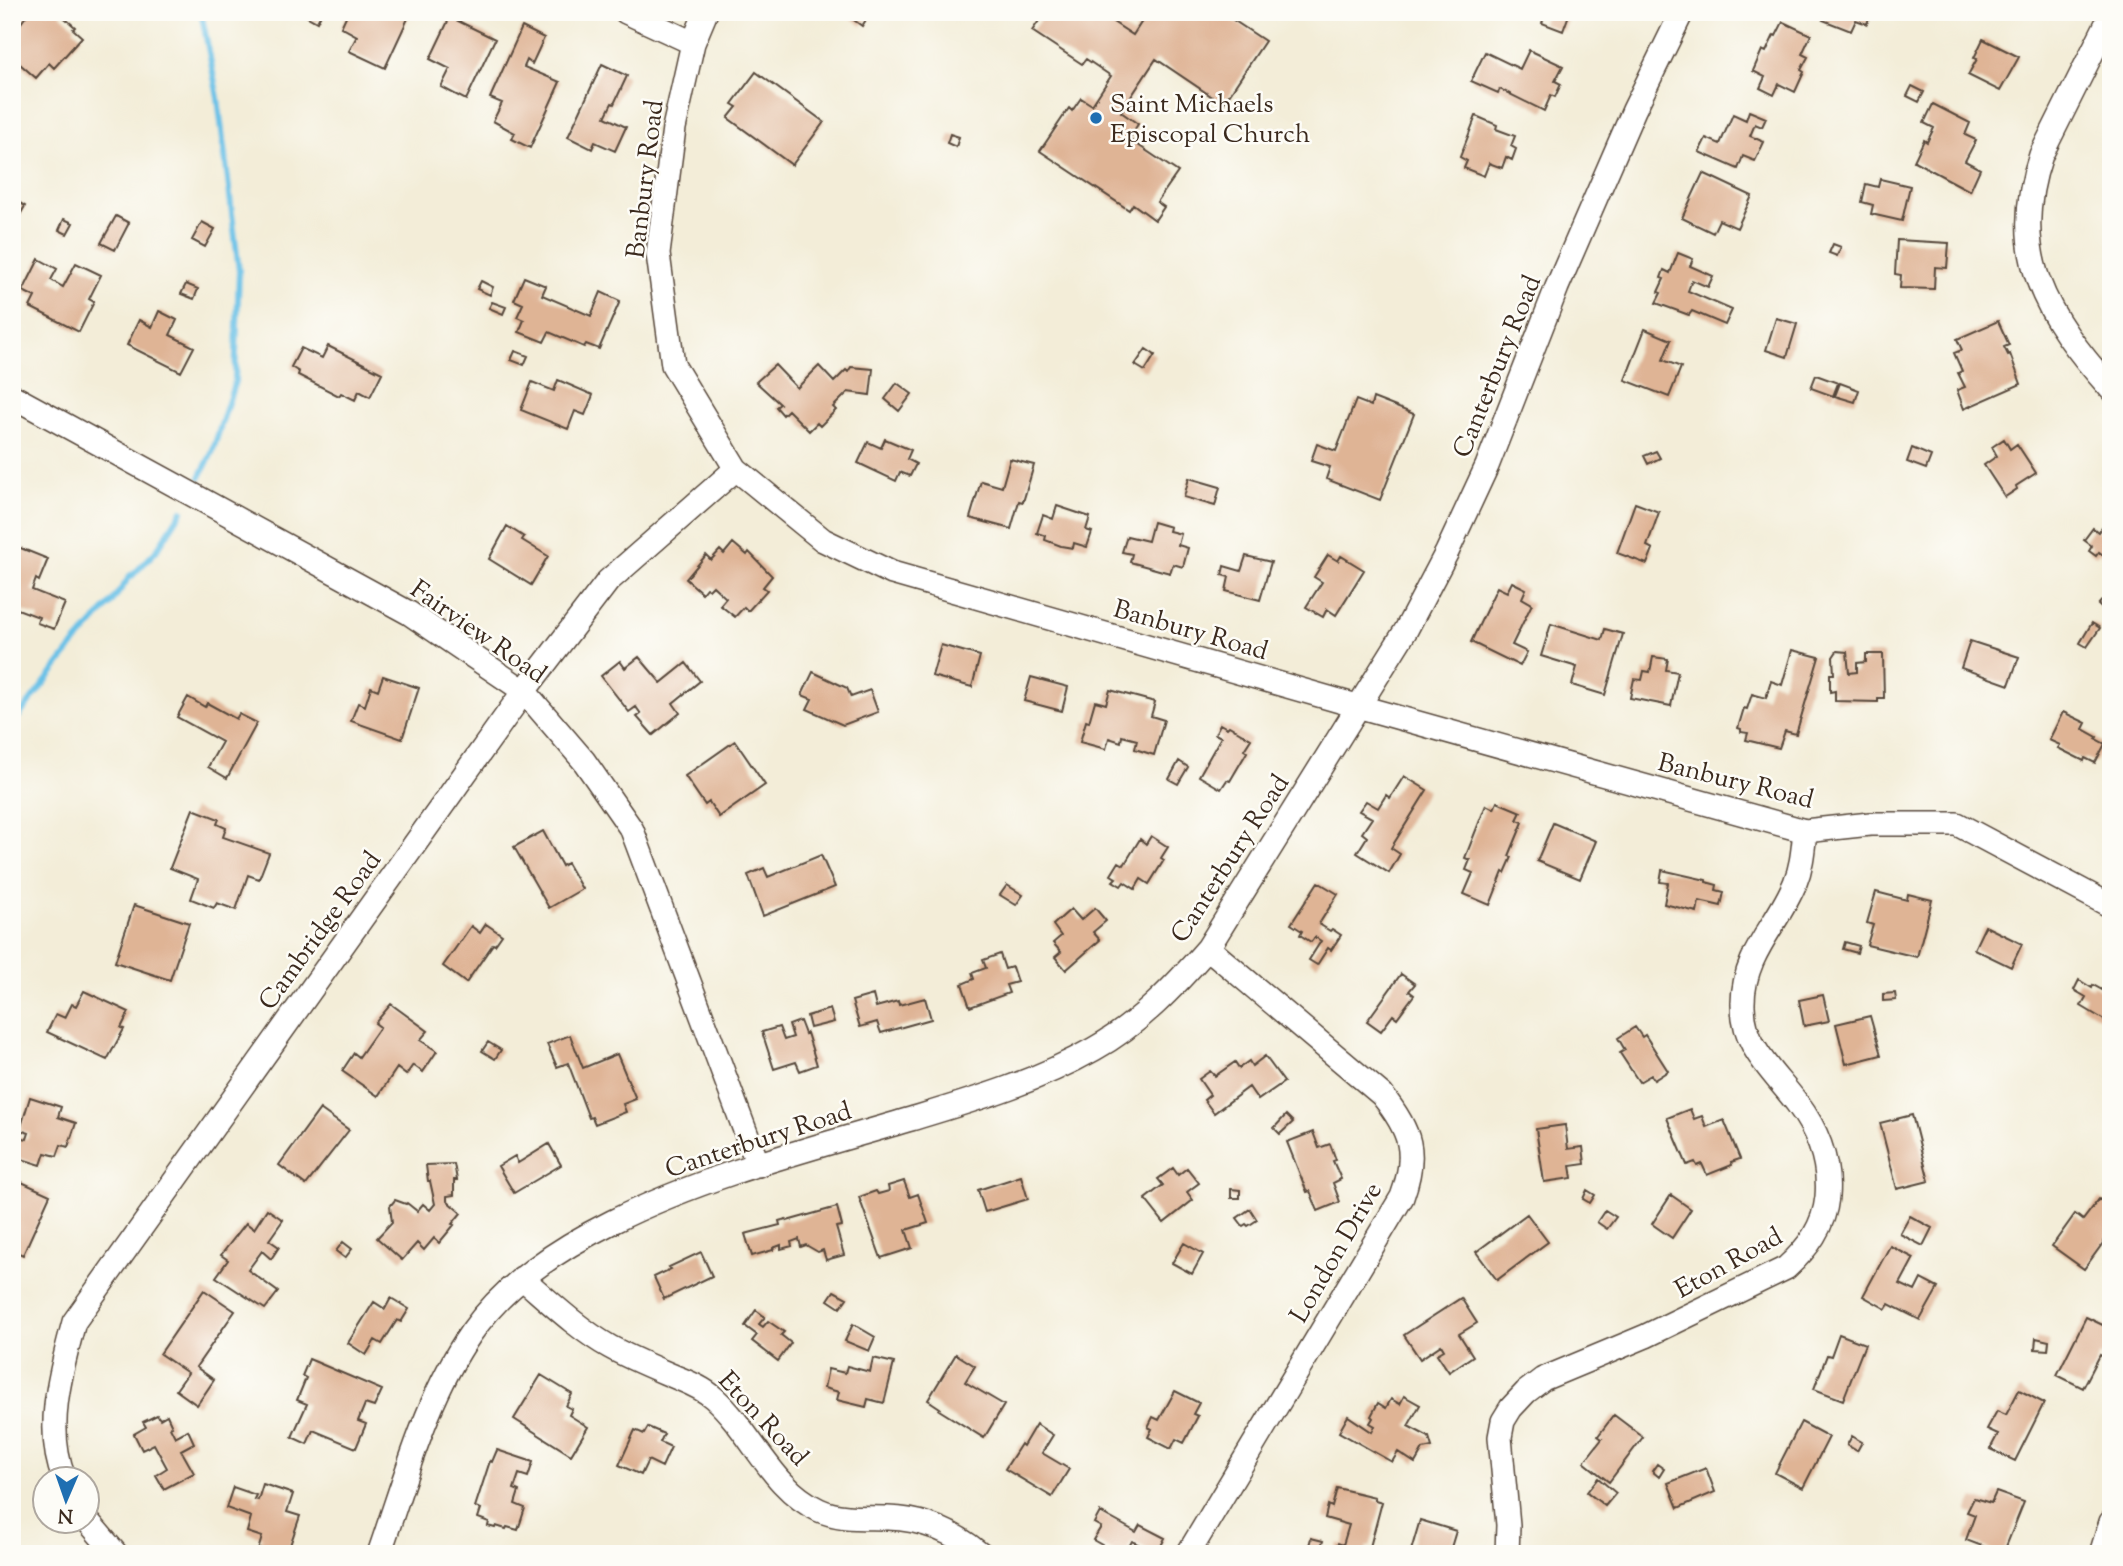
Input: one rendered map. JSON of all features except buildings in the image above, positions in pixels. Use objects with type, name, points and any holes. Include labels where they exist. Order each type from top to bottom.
[{"type":"street","points":[[626,12],[693,43]]},
{"type":"street","name":"Banbury Road","points":[[706,12],[693,43],[674,128],[658,254],[673,365],[736,469],[823,540],[892,573],[1805,831],[1870,824],[1956,824],[2111,906]]},
{"type":"street","name":"Canterbury Road","points":[[379,1554],[437,1392],[471,1333],[493,1306],[522,1278],[585,1236],[634,1211],[758,1165],[995,1094],[1063,1065],[1121,1032],[1147,1012],[1208,948],[1406,630],[1447,552],[1481,478],[1563,274],[1634,110],[1682,12]]},
{"type":"street","points":[[2111,15],[2041,155],[2033,178],[2028,224],[2031,255],[2040,288],[2067,335],[2111,389]]},
{"type":"street","name":"Fairview Road","points":[[12,396],[409,613],[524,691],[584,761],[632,830],[758,1165]]},
{"type":"street","name":"Cambridge Road","points":[[59,1464],[54,1437],[62,1368],[74,1322],[524,691],[608,581],[736,469]]},
{"type":"street","name":"Eton Road","points":[[1507,1554],[1508,1525],[1500,1437],[1503,1421],[1511,1408],[1543,1378],[1646,1336],[1786,1268],[1804,1252],[1826,1210],[1827,1166],[1821,1145],[1797,1103],[1767,1068],[1751,1044],[1744,1025],[1745,982],[1750,964],[1794,885],[1802,863],[1805,831]]},
{"type":"street","name":"London Drive","points":[[1188,1554],[1402,1197],[1411,1159],[1410,1143],[1393,1109],[1382,1095],[1208,948]]},
{"type":"street","name":"Eton Road","points":[[522,1278],[583,1329],[609,1346],[698,1386],[715,1399],[779,1478],[818,1509],[835,1515],[923,1523],[948,1532],[980,1554]]},
{"type":"street","points":[[2101,1554],[2111,1522]]},
{"type":"street","points":[[98,1534],[116,1554]]},
{"type":"waterway","points":[[200,477],[212,453],[235,381],[239,271],[218,98],[201,12]]},
{"type":"waterway","points":[[12,725],[131,575],[156,551],[182,511]]},
{"type":"place","name":"Saint Michaels Episcopal Church","points":[[1096,118]]}]
